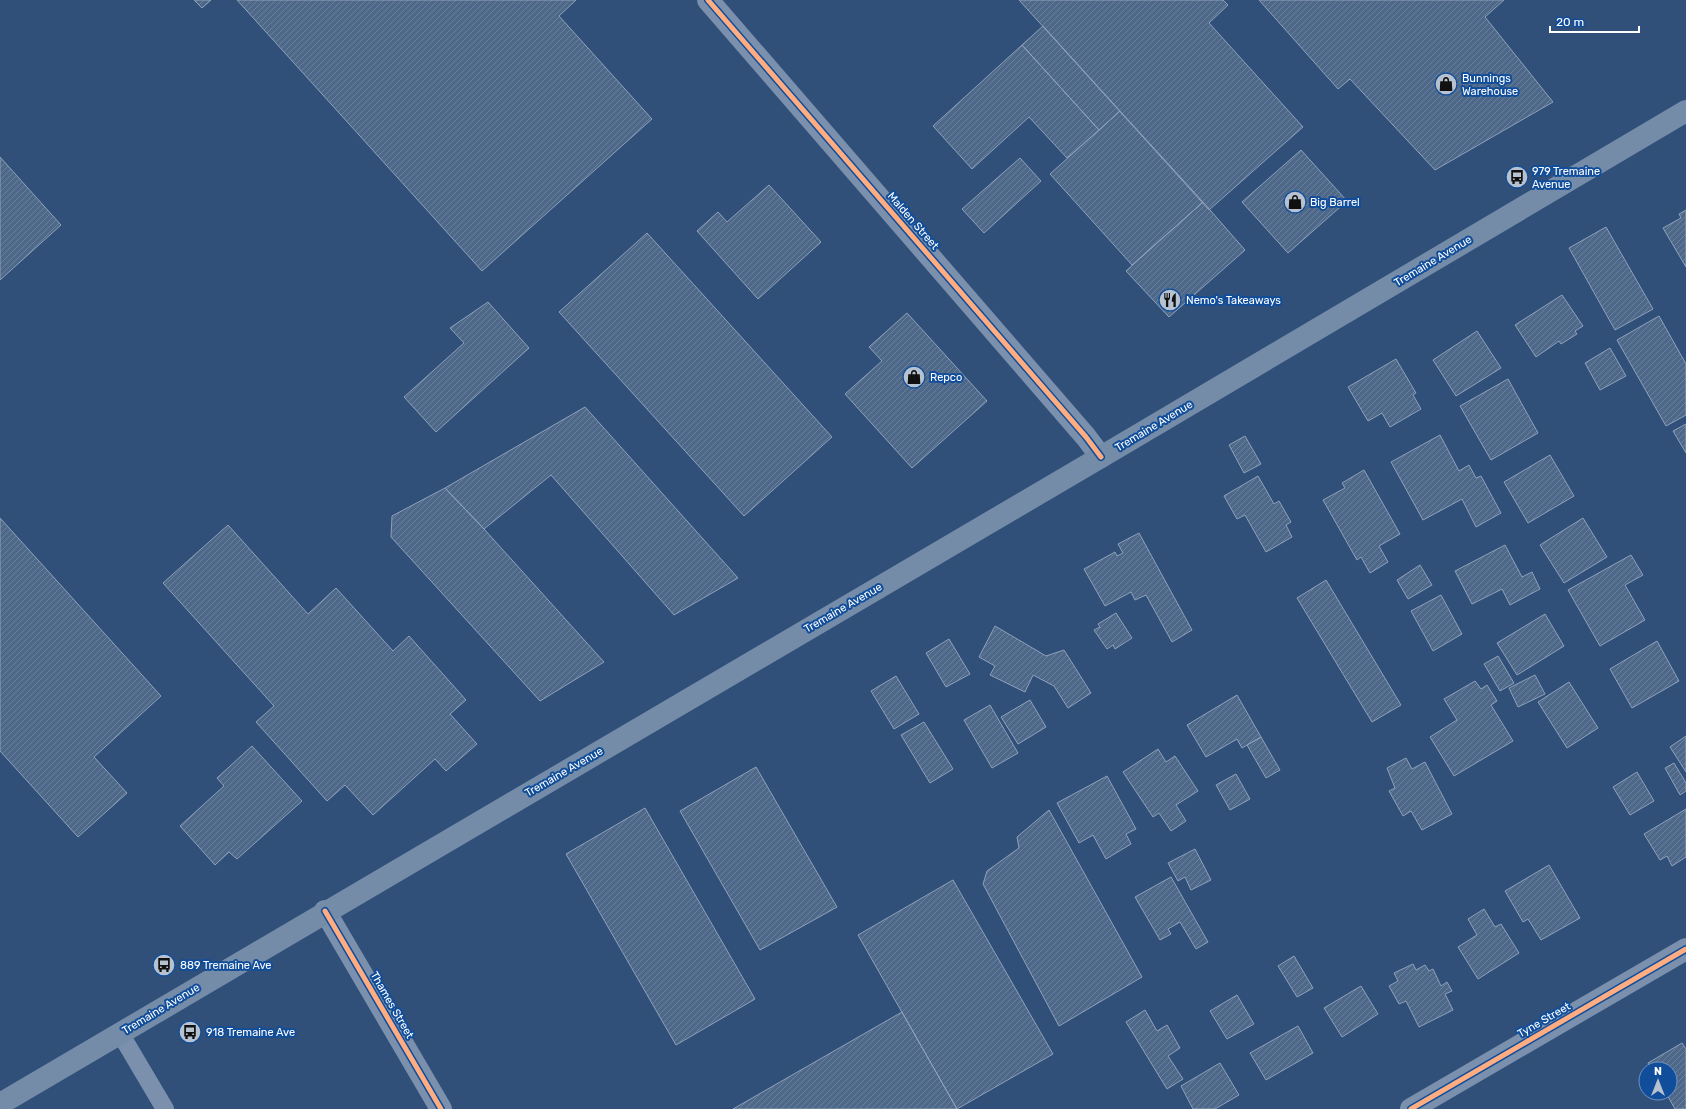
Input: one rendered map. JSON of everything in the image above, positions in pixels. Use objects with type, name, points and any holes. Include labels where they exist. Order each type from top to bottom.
[{"type":"main road","name":"Tremaine Avenue","points":[[0,1104],[325,911],[1101,457],[1686,111]]},
{"type":"street","name":"Malden Street","points":[[708,0],[1086,436],[1101,457]]},
{"type":"street","name":"Thames Street","points":[[325,911],[441,1109]]},
{"type":"street","name":"Tyne Street","points":[[1411,1109],[1686,949]]},
{"type":"lane","points":[[120,1033],[165,1109]]},
{"type":"building","points":[[194,0],[211,0],[202,8]]},
{"type":"building","points":[[237,0],[576,0],[559,16],[652,119],[482,271]]},
{"type":"building","points":[[1019,0],[1223,0],[1228,5],[1209,23],[1303,127],[1209,210]]},
{"type":"building","name":"Bunnings Warehouse","points":[[1259,0],[1504,0],[1485,17],[1553,102],[1435,170],[1350,79],[1338,89]]},
{"type":"building","points":[[1043,26],[1120,111],[1099,130],[1022,45]]},
{"type":"building","points":[[1022,45],[1099,130],[1067,158],[1029,117],[972,169],[933,126]]},
{"type":"building","points":[[1120,111],[1203,202],[1132,265],[1050,174]]},
{"type":"building","name":"Big Barrel","points":[[1301,150],[1347,201],[1288,253],[1242,202]]},
{"type":"building","points":[[0,157],[61,225],[0,280]]},
{"type":"building","points":[[1020,158],[1041,181],[984,233],[962,209]]},
{"type":"building","points":[[769,185],[821,242],[758,299],[697,231],[718,212],[727,222]]},
{"type":"building","points":[[1203,202],[1245,250],[1169,317],[1126,271]]},
{"type":"building","points":[[1686,210],[1686,267],[1663,228],[1681,218],[1679,214]]},
{"type":"building","points":[[1606,227],[1653,309],[1615,330],[1569,248]]},
{"type":"building","points":[[647,233],[832,437],[744,516],[559,312]]},
{"type":"building","points":[[1562,295],[1583,326],[1575,331],[1577,334],[1561,344],[1559,341],[1536,357],[1515,325]]},
{"type":"building","points":[[488,302],[529,348],[436,432],[404,397],[464,343],[450,328]]},
{"type":"building","name":"Repco","points":[[907,313],[987,401],[912,468],[845,394],[882,361],[869,347]]},
{"type":"building","points":[[1659,316],[1686,364],[1686,415],[1666,426],[1617,340]]},
{"type":"building","points":[[1477,331],[1501,368],[1456,396],[1433,360]]},
{"type":"building","points":[[1610,348],[1626,376],[1600,390],[1585,363]]},
{"type":"building","points":[[1396,359],[1416,393],[1413,395],[1421,409],[1390,427],[1382,413],[1368,421],[1348,387]]},
{"type":"building","points":[[1508,379],[1538,433],[1491,460],[1460,406]]},
{"type":"building","points":[[585,407],[738,578],[674,615],[551,475],[484,529],[445,488]]},
{"type":"building","points":[[1686,424],[1686,453],[1673,431]]},
{"type":"building","points":[[1440,435],[1459,471],[1469,465],[1476,478],[1481,476],[1501,513],[1476,527],[1462,499],[1423,520],[1391,462]]},
{"type":"building","points":[[1245,436],[1261,464],[1244,473],[1229,445]]},
{"type":"building","points":[[1550,455],[1574,496],[1528,523],[1504,482]]},
{"type":"building","points":[[1364,470],[1400,534],[1379,546],[1388,562],[1370,573],[1361,557],[1357,560],[1323,500],[1345,488],[1342,483]]},
{"type":"building","points":[[1258,476],[1274,504],[1279,501],[1291,522],[1286,525],[1292,537],[1266,552],[1245,515],[1237,519],[1224,496]]},
{"type":"building","points":[[445,488],[604,662],[540,701],[391,537],[392,516]]},
{"type":"building","points":[[0,518],[161,696],[94,757],[127,793],[78,837],[0,751]]},
{"type":"building","points":[[1583,518],[1607,557],[1564,583],[1540,545]]},
{"type":"building","points":[[228,525],[308,614],[336,588],[393,651],[409,636],[466,700],[450,714],[477,744],[446,771],[435,759],[373,815],[345,785],[327,801],[256,722],[274,706],[163,583]]},
{"type":"building","points":[[1139,533],[1192,630],[1172,642],[1146,595],[1135,600],[1131,592],[1105,606],[1084,569],[1115,552],[1117,556],[1123,553],[1118,544]]},
{"type":"building","points":[[1505,545],[1522,577],[1532,572],[1540,589],[1510,605],[1502,589],[1472,604],[1455,571]]},
{"type":"building","points":[[1631,555],[1643,575],[1625,585],[1645,620],[1600,646],[1568,590]]},
{"type":"building","points":[[1420,565],[1432,585],[1408,599],[1397,580]]},
{"type":"building","points":[[1326,580],[1401,705],[1372,722],[1297,598]]},
{"type":"building","points":[[1441,595],[1462,634],[1433,651],[1411,611]]},
{"type":"building","points":[[1116,613],[1132,638],[1115,649],[1113,645],[1107,649],[1094,630],[1100,627],[1098,624]]},
{"type":"building","points":[[1545,614],[1564,646],[1517,675],[1497,643]]},
{"type":"building","points":[[995,626],[1046,656],[1064,650],[1091,693],[1068,708],[1054,686],[1033,675],[1025,692],[990,675],[995,666],[979,657]]},
{"type":"building","points":[[949,639],[970,674],[946,687],[926,653]]},
{"type":"building","points":[[1657,641],[1679,681],[1632,708],[1610,669]]},
{"type":"building","points":[[1498,656],[1514,683],[1500,691],[1484,664]]},
{"type":"building","points":[[1535,675],[1545,694],[1518,707],[1509,688]]},
{"type":"building","points":[[896,676],[919,714],[894,729],[871,691]]},
{"type":"building","points":[[1475,681],[1481,689],[1487,685],[1497,701],[1491,705],[1513,741],[1454,776],[1430,737],[1457,720],[1444,699]]},
{"type":"building","points":[[1569,682],[1598,728],[1567,748],[1538,702]]},
{"type":"building","points":[[1237,695],[1261,737],[1242,748],[1237,739],[1206,757],[1187,725]]},
{"type":"building","points":[[1030,700],[1046,727],[1018,744],[1001,717]]},
{"type":"building","points":[[990,705],[1018,753],[992,768],[964,720]]},
{"type":"building","points":[[924,722],[953,769],[930,783],[901,735]]},
{"type":"building","points":[[1686,736],[1686,772],[1670,747]]},
{"type":"building","points":[[1261,737],[1280,770],[1266,778],[1247,745]]},
{"type":"building","points":[[252,746],[302,801],[237,859],[229,852],[215,865],[180,826],[224,786],[217,778]]},
{"type":"building","points":[[1158,749],[1166,762],[1175,756],[1198,791],[1176,805],[1186,821],[1171,831],[1159,813],[1153,817],[1123,772]]},
{"type":"building","points":[[1406,758],[1412,769],[1425,762],[1452,814],[1422,830],[1411,811],[1403,816],[1389,791],[1395,788],[1387,768]]},
{"type":"building","points":[[1674,763],[1686,783],[1686,791],[1680,795],[1665,768]]},
{"type":"building","points":[[756,767],[837,907],[760,950],[680,811]]},
{"type":"building","points":[[1637,772],[1654,801],[1630,815],[1613,787]]},
{"type":"building","points":[[1236,774],[1250,799],[1230,810],[1216,785]]},
{"type":"building","points":[[1107,776],[1136,829],[1126,834],[1131,844],[1106,859],[1093,835],[1079,843],[1057,803]]},
{"type":"building","points":[[645,808],[755,999],[676,1045],[566,854]]},
{"type":"building","points":[[1686,809],[1686,857],[1672,866],[1667,856],[1660,860],[1644,834]]},
{"type":"building","points":[[1049,810],[1142,977],[1059,1026],[983,884],[987,871],[1019,848],[1017,837]]},
{"type":"building","points":[[1195,849],[1211,880],[1191,890],[1185,877],[1178,881],[1168,863]]},
{"type":"building","points":[[1549,865],[1580,918],[1541,940],[1528,919],[1523,922],[1505,891]]},
{"type":"building","points":[[1171,877],[1208,942],[1196,949],[1180,922],[1168,929],[1171,934],[1160,940],[1135,897]]},
{"type":"building","points":[[953,880],[1053,1054],[957,1109],[858,935]]},
{"type":"building","points":[[1484,909],[1495,927],[1501,924],[1519,953],[1478,979],[1458,947],[1477,935],[1468,919]]},
{"type":"building","points":[[1294,956],[1313,988],[1297,997],[1278,966]]},
{"type":"building","points":[[1413,964],[1416,970],[1425,965],[1429,971],[1433,969],[1441,986],[1447,982],[1452,991],[1445,994],[1453,1010],[1419,1027],[1406,1001],[1399,1004],[1389,986],[1398,981],[1394,973]]},
{"type":"building","points":[[1361,986],[1378,1014],[1342,1037],[1324,1008]]},
{"type":"building","points":[[1237,995],[1254,1024],[1227,1039],[1210,1011]]},
{"type":"building","points":[[1145,1010],[1157,1031],[1167,1025],[1180,1048],[1168,1056],[1183,1079],[1167,1089],[1126,1022]]},
{"type":"building","points":[[902,1012],[957,1109],[733,1109]]},
{"type":"building","points":[[1298,1026],[1313,1053],[1266,1080],[1250,1053]]},
{"type":"building","points":[[1682,1043],[1686,1049],[1686,1109],[1675,1109],[1670,1101],[1678,1101],[1678,1061],[1651,1061]]},
{"type":"building","points":[[1220,1063],[1239,1095],[1215,1109],[1193,1109],[1181,1086]]},
{"type":"cycle path","points":[[708,0],[1086,437],[1101,457]]},
{"type":"cycle path","points":[[325,911],[441,1109]]},
{"type":"cycle path","points":[[1411,1109],[1686,949]]},
{"type":"place","name":"Bunnings Warehouse","points":[[1446,84]]},
{"type":"place","name":"979 Tremaine Avenue","points":[[1517,177]]},
{"type":"place","name":"Big Barrel","points":[[1295,202]]},
{"type":"place","name":"Nemo's Takeaways","points":[[1170,300]]},
{"type":"place","name":"Repco","points":[[914,377]]},
{"type":"place","name":"889 Tremaine Ave","points":[[164,965]]},
{"type":"place","name":"918 Tremaine Ave","points":[[190,1032]]}]
